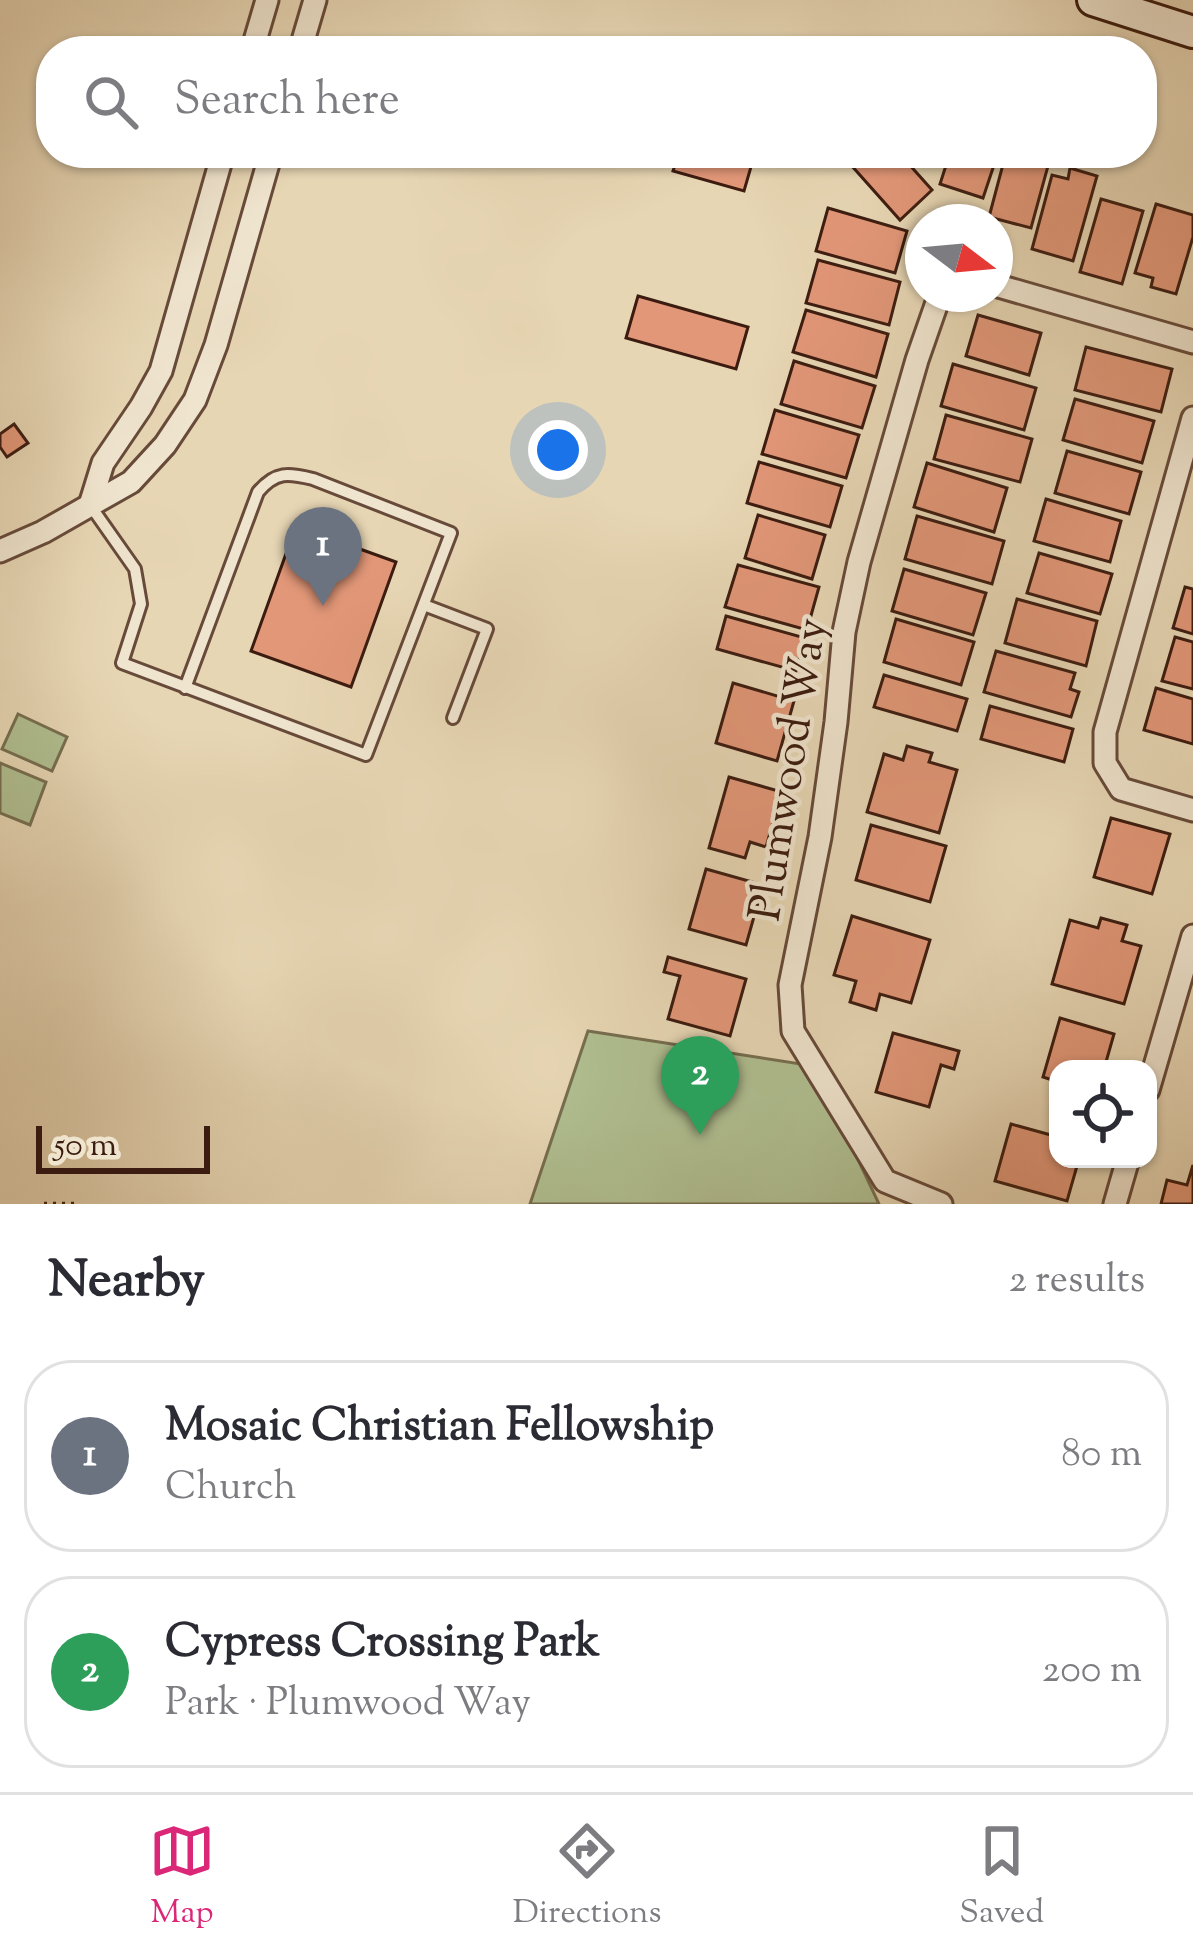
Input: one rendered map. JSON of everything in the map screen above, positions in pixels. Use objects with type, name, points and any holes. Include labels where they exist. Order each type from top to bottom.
[{"type":"main road","points":[[1093,0],[1193,32]]},
{"type":"street","points":[[256,36],[267,0]]},
{"type":"street","points":[[304,36],[315,0]]},
{"type":"street","points":[[90,505],[103,463],[161,370],[219,168]]},
{"type":"street","points":[[0,551],[131,482],[165,445],[195,400],[216,345],[267,168]]},
{"type":"street","points":[[1013,290],[1193,342]]},
{"type":"street","name":"Plumwood Way","points":[[934,312],[844,632],[820,837],[790,985],[793,1031],[885,1181],[941,1204]]},
{"type":"street","points":[[1193,418],[1105,732],[1106,763],[1121,789],[1193,810]]},
{"type":"street","points":[[1157,1060],[1193,936]]},
{"type":"street","points":[[1114,1204],[1125,1168]]},
{"type":"lane","points":[[90,505],[135,569],[141,604],[122,663],[185,688],[366,755],[451,533],[313,479],[280,475],[269,479],[258,492],[185,688]]},
{"type":"lane","points":[[424,605],[487,628],[453,718]]},
{"type":"path","points":[[44,1204],[77,1204]]},
{"type":"green space","points":[[18,714],[67,737],[52,771],[2,749]]},
{"type":"green space","points":[[0,763],[46,782],[30,825],[0,813]]},
{"type":"green space","points":[[588,1031],[814,1066],[879,1204],[530,1204]]},
{"type":"building","points":[[674,168],[751,168],[744,191]]},
{"type":"building","points":[[854,168],[912,168],[932,190],[917,204],[905,204],[900,220]]},
{"type":"building","points":[[945,168],[993,168],[983,198],[940,184]]},
{"type":"building","points":[[1002,168],[1047,168],[1031,228],[1013,223],[1013,204],[992,204]]},
{"type":"building","points":[[1070,168],[1097,176],[1073,261],[1032,249],[1052,175],[1068,179]]},
{"type":"building","points":[[1101,199],[1143,211],[1122,284],[1080,272]]},
{"type":"building","points":[[1156,204],[1193,215],[1193,237],[1176,294],[1151,287],[1153,278],[1135,273]]},
{"type":"building","points":[[828,208],[905,230],[895,273],[816,251]]},
{"type":"building","points":[[818,260],[900,282],[889,325],[806,303]]},
{"type":"building","points":[[638,296],[748,327],[736,369],[626,338]]},
{"type":"building","points":[[806,310],[888,334],[876,377],[793,352]]},
{"type":"building","points":[[978,315],[1041,333],[1029,375],[966,356]]},
{"type":"building","points":[[1086,347],[1172,369],[1161,412],[1075,390]]},
{"type":"building","points":[[794,361],[875,386],[862,428],[781,404]]},
{"type":"building","points":[[953,364],[1036,388],[1024,430],[941,406]]},
{"type":"building","points":[[1075,399],[1154,421],[1142,463],[1063,440]]},
{"type":"building","points":[[775,410],[859,435],[846,478],[762,454]]},
{"type":"building","points":[[946,415],[1032,439],[1020,482],[934,459]]},
{"type":"building","points":[[14,424],[28,443],[7,457],[0,447],[0,434]]},
{"type":"building","points":[[1067,451],[1141,472],[1129,514],[1055,493]]},
{"type":"building","points":[[759,462],[842,486],[830,527],[747,503]]},
{"type":"building","points":[[927,463],[1007,488],[994,532],[914,507]]},
{"type":"building","points":[[1046,499],[1121,521],[1110,562],[1034,541]]},
{"type":"building","points":[[758,515],[825,535],[812,579],[745,558]]},
{"type":"building","points":[[917,516],[1004,541],[992,584],[905,559]]},
{"type":"building","points":[[296,526],[396,562],[351,687],[251,651]]},
{"type":"building","points":[[1039,553],[1112,574],[1100,614],[1027,593]]},
{"type":"building","points":[[738,565],[819,587],[807,630],[725,607]]},
{"type":"building","points":[[904,569],[986,593],[973,635],[892,611]]},
{"type":"building","points":[[1185,587],[1193,589],[1193,634],[1173,628]]},
{"type":"building","points":[[1017,599],[1097,621],[1086,666],[1005,643]]},
{"type":"building","points":[[726,616],[805,638],[796,671],[717,649]]},
{"type":"building","points":[[896,619],[974,642],[961,685],[884,662]]},
{"type":"building","points":[[1175,637],[1193,642],[1193,689],[1162,681]]},
{"type":"building","points":[[996,651],[1075,673],[1070,689],[1079,692],[1071,717],[984,692]]},
{"type":"building","points":[[884,675],[967,699],[957,731],[874,707]]},
{"type":"building","points":[[733,683],[794,701],[777,761],[716,743]]},
{"type":"building","points":[[1156,688],[1193,699],[1193,744],[1144,730]]},
{"type":"building","points":[[990,706],[1073,729],[1064,762],[981,739]]},
{"type":"building","points":[[907,746],[932,753],[929,762],[957,770],[939,833],[867,812],[884,754],[903,760]]},
{"type":"building","points":[[729,777],[782,792],[766,847],[750,842],[745,858],[709,848]]},
{"type":"building","points":[[1111,818],[1170,834],[1152,894],[1094,877]]},
{"type":"building","points":[[871,825],[946,846],[930,902],[856,880]]},
{"type":"building","points":[[706,869],[763,885],[746,945],[689,929]]},
{"type":"building","points":[[852,916],[930,940],[911,1003],[880,994],[876,1010],[850,1002],[856,981],[834,975]]},
{"type":"building","points":[[1101,918],[1127,925],[1122,941],[1141,946],[1124,1004],[1052,984],[1070,920],[1098,928]]},
{"type":"building","points":[[668,957],[746,979],[730,1036],[668,1019],[680,976],[664,972]]},
{"type":"building","points":[[1060,1018],[1114,1034],[1107,1060],[1049,1060],[1049,1079],[1043,1077]]},
{"type":"building","points":[[893,1033],[959,1051],[954,1069],[941,1065],[929,1107],[876,1092]]},
{"type":"building","points":[[1011,1124],[1049,1135],[1049,1168],[1076,1168],[1067,1201],[995,1181]]},
{"type":"building","points":[[1193,1165],[1193,1204],[1161,1204],[1167,1180],[1187,1185]]},
{"type":"place","name":"Mosaic Christian Fellowship","points":[[323,606]]},
{"type":"place","name":"Cypress Crossing Park","points":[[700,1135]]}]
